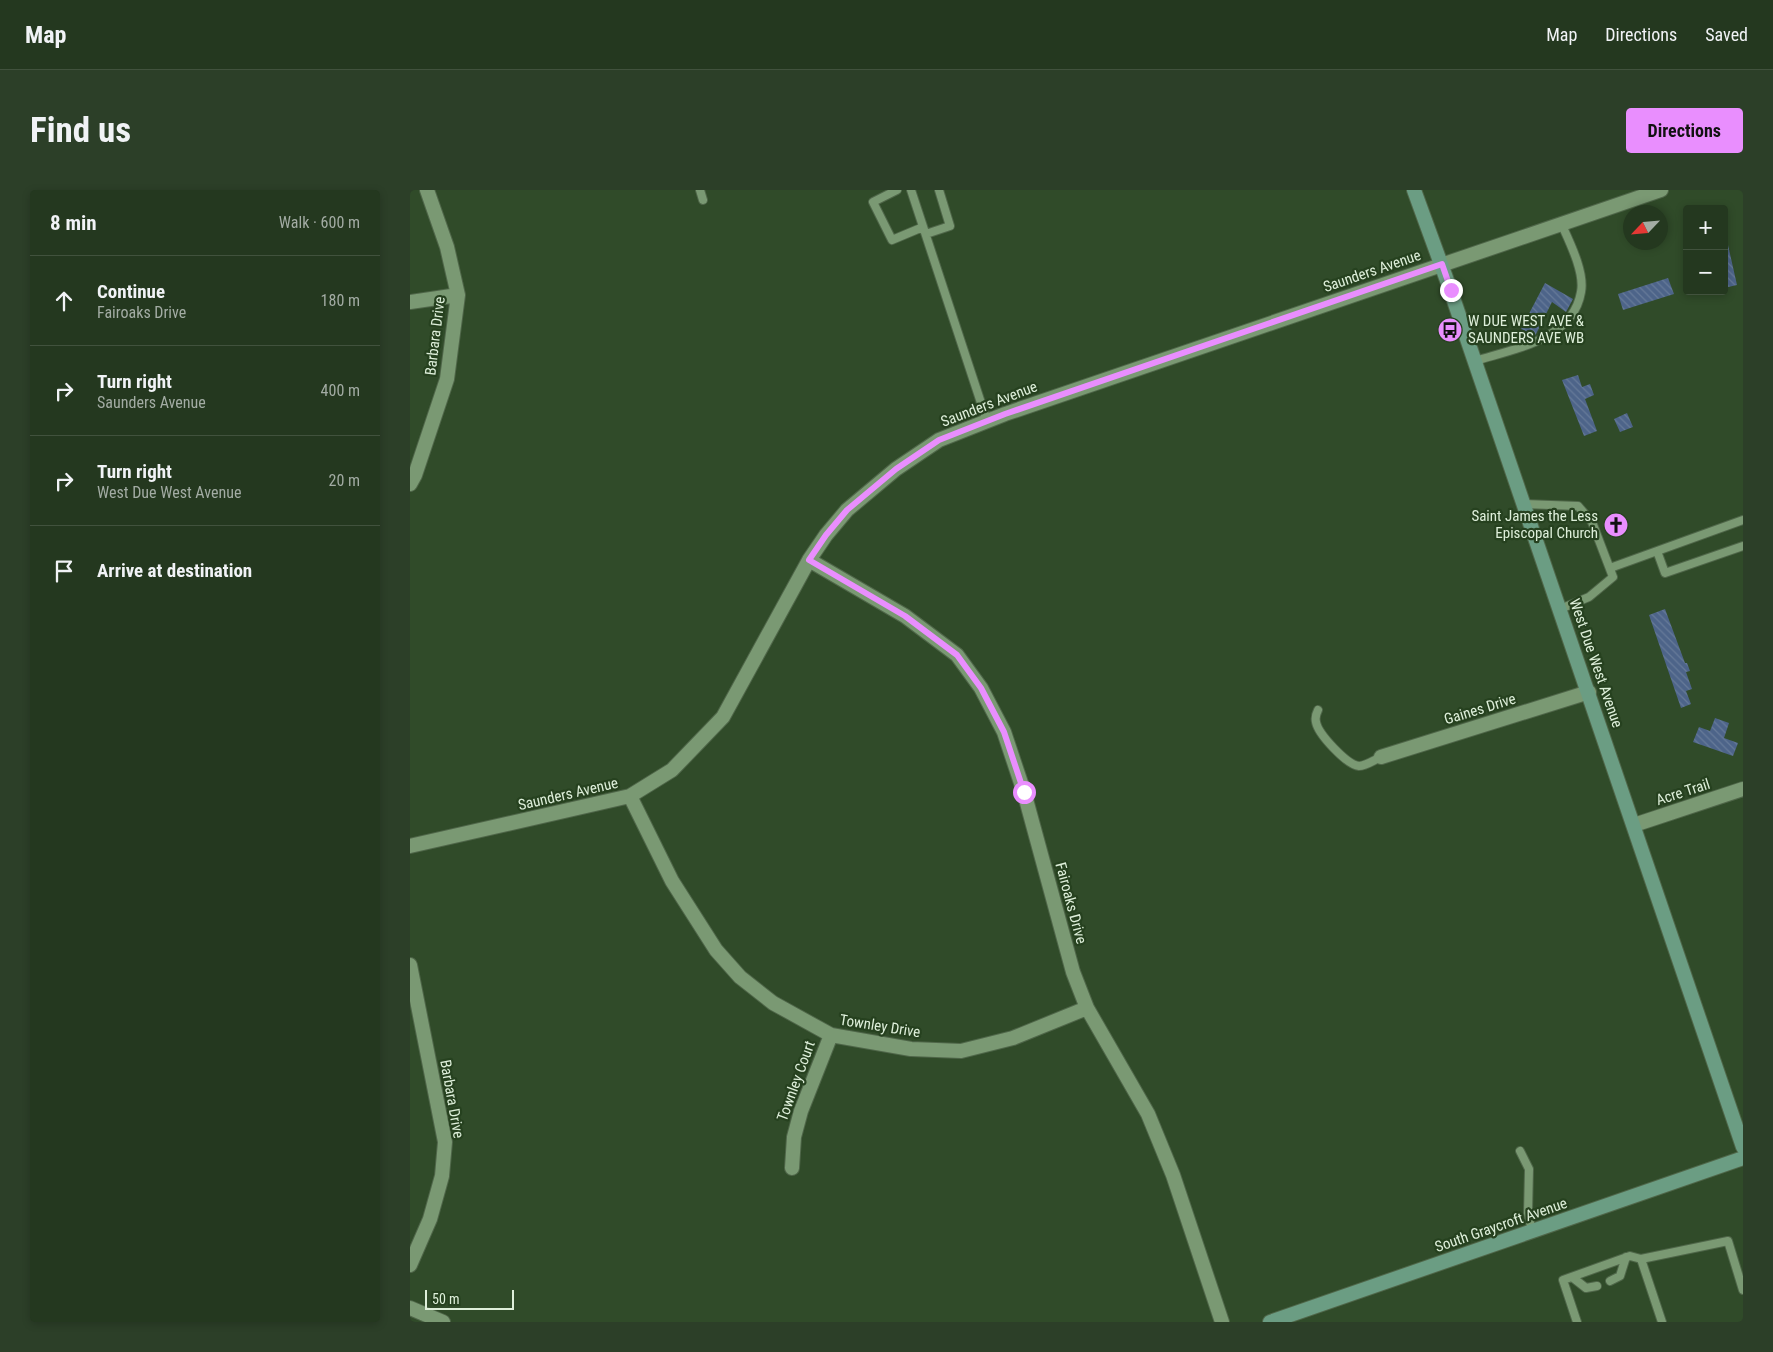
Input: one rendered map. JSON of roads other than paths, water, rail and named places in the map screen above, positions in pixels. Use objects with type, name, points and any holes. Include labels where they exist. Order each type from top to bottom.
[{"type":"main road","name":"West Due West Avenue","points":[[1414,190],[1442,264],[1743,1147]]},
{"type":"main road","name":"South Graycroft Avenue","points":[[1270,1322],[1743,1158]]},
{"type":"street","name":"Barbara Drive","points":[[410,484],[415,475],[447,379],[458,295],[447,247],[427,190]]},
{"type":"street","name":"Saunders Avenue","points":[[410,846],[630,796],[672,770],[723,717],[809,560],[826,535],[847,510],[881,480],[939,440],[987,421],[1661,190]]},
{"type":"street","points":[[410,302],[458,295]]},
{"type":"street","name":"Fairoaks Drive","points":[[809,560],[905,616],[957,655],[981,688],[1004,732],[1016,766],[1070,964],[1087,1008],[1148,1114],[1173,1175],[1222,1322]]},
{"type":"street","name":"Gaines Drive","points":[[1381,757],[1589,692]]},
{"type":"street","name":"Acre Trail","points":[[1634,825],[1743,789]]},
{"type":"street","name":"Townley Drive","points":[[630,796],[672,881],[716,950],[740,976],[773,1003],[830,1035],[910,1049],[961,1051],[1013,1038],[1087,1008]]},
{"type":"street","name":"Barbara Drive","points":[[410,965],[444,1142],[442,1176],[430,1219],[410,1265]]},
{"type":"street","name":"Townley Court","points":[[792,1168],[794,1137],[801,1112],[830,1035]]},
{"type":"street","points":[[410,1308],[443,1322]]},
{"type":"lane","points":[[700,190],[703,200]]},
{"type":"lane","points":[[898,190],[873,202],[892,240],[925,230],[950,226],[939,190]]},
{"type":"lane","points":[[911,190],[987,421]]},
{"type":"lane","points":[[1475,361],[1542,340],[1564,324],[1575,308],[1582,291],[1577,262],[1561,223]]},
{"type":"lane","points":[[1524,504],[1578,506],[1592,522],[1610,568],[1613,577],[1589,597],[1560,609]]},
{"type":"lane","points":[[1610,568],[1743,520]]},
{"type":"lane","points":[[1657,551],[1666,573],[1743,546]]},
{"type":"lane","points":[[1318,710],[1316,721],[1319,730],[1337,752],[1358,766],[1381,757]]},
{"type":"lane","points":[[1520,1150],[1529,1169],[1528,1213],[1532,1231]]},
{"type":"lane","points":[[1578,1322],[1563,1280],[1630,1256],[1641,1259],[1728,1242],[1743,1290]]},
{"type":"lane","points":[[1610,1282],[1620,1276],[1626,1257]]},
{"type":"lane","points":[[1641,1259],[1662,1322]]},
{"type":"lane","points":[[1572,1277],[1586,1288],[1597,1286]]},
{"type":"place","name":"W DUE WEST AVE & SAUNDERS AVE WB","points":[[1450,330]]},
{"type":"place","name":"Saint James the Less Episcopal Church","points":[[1616,525]]}]
